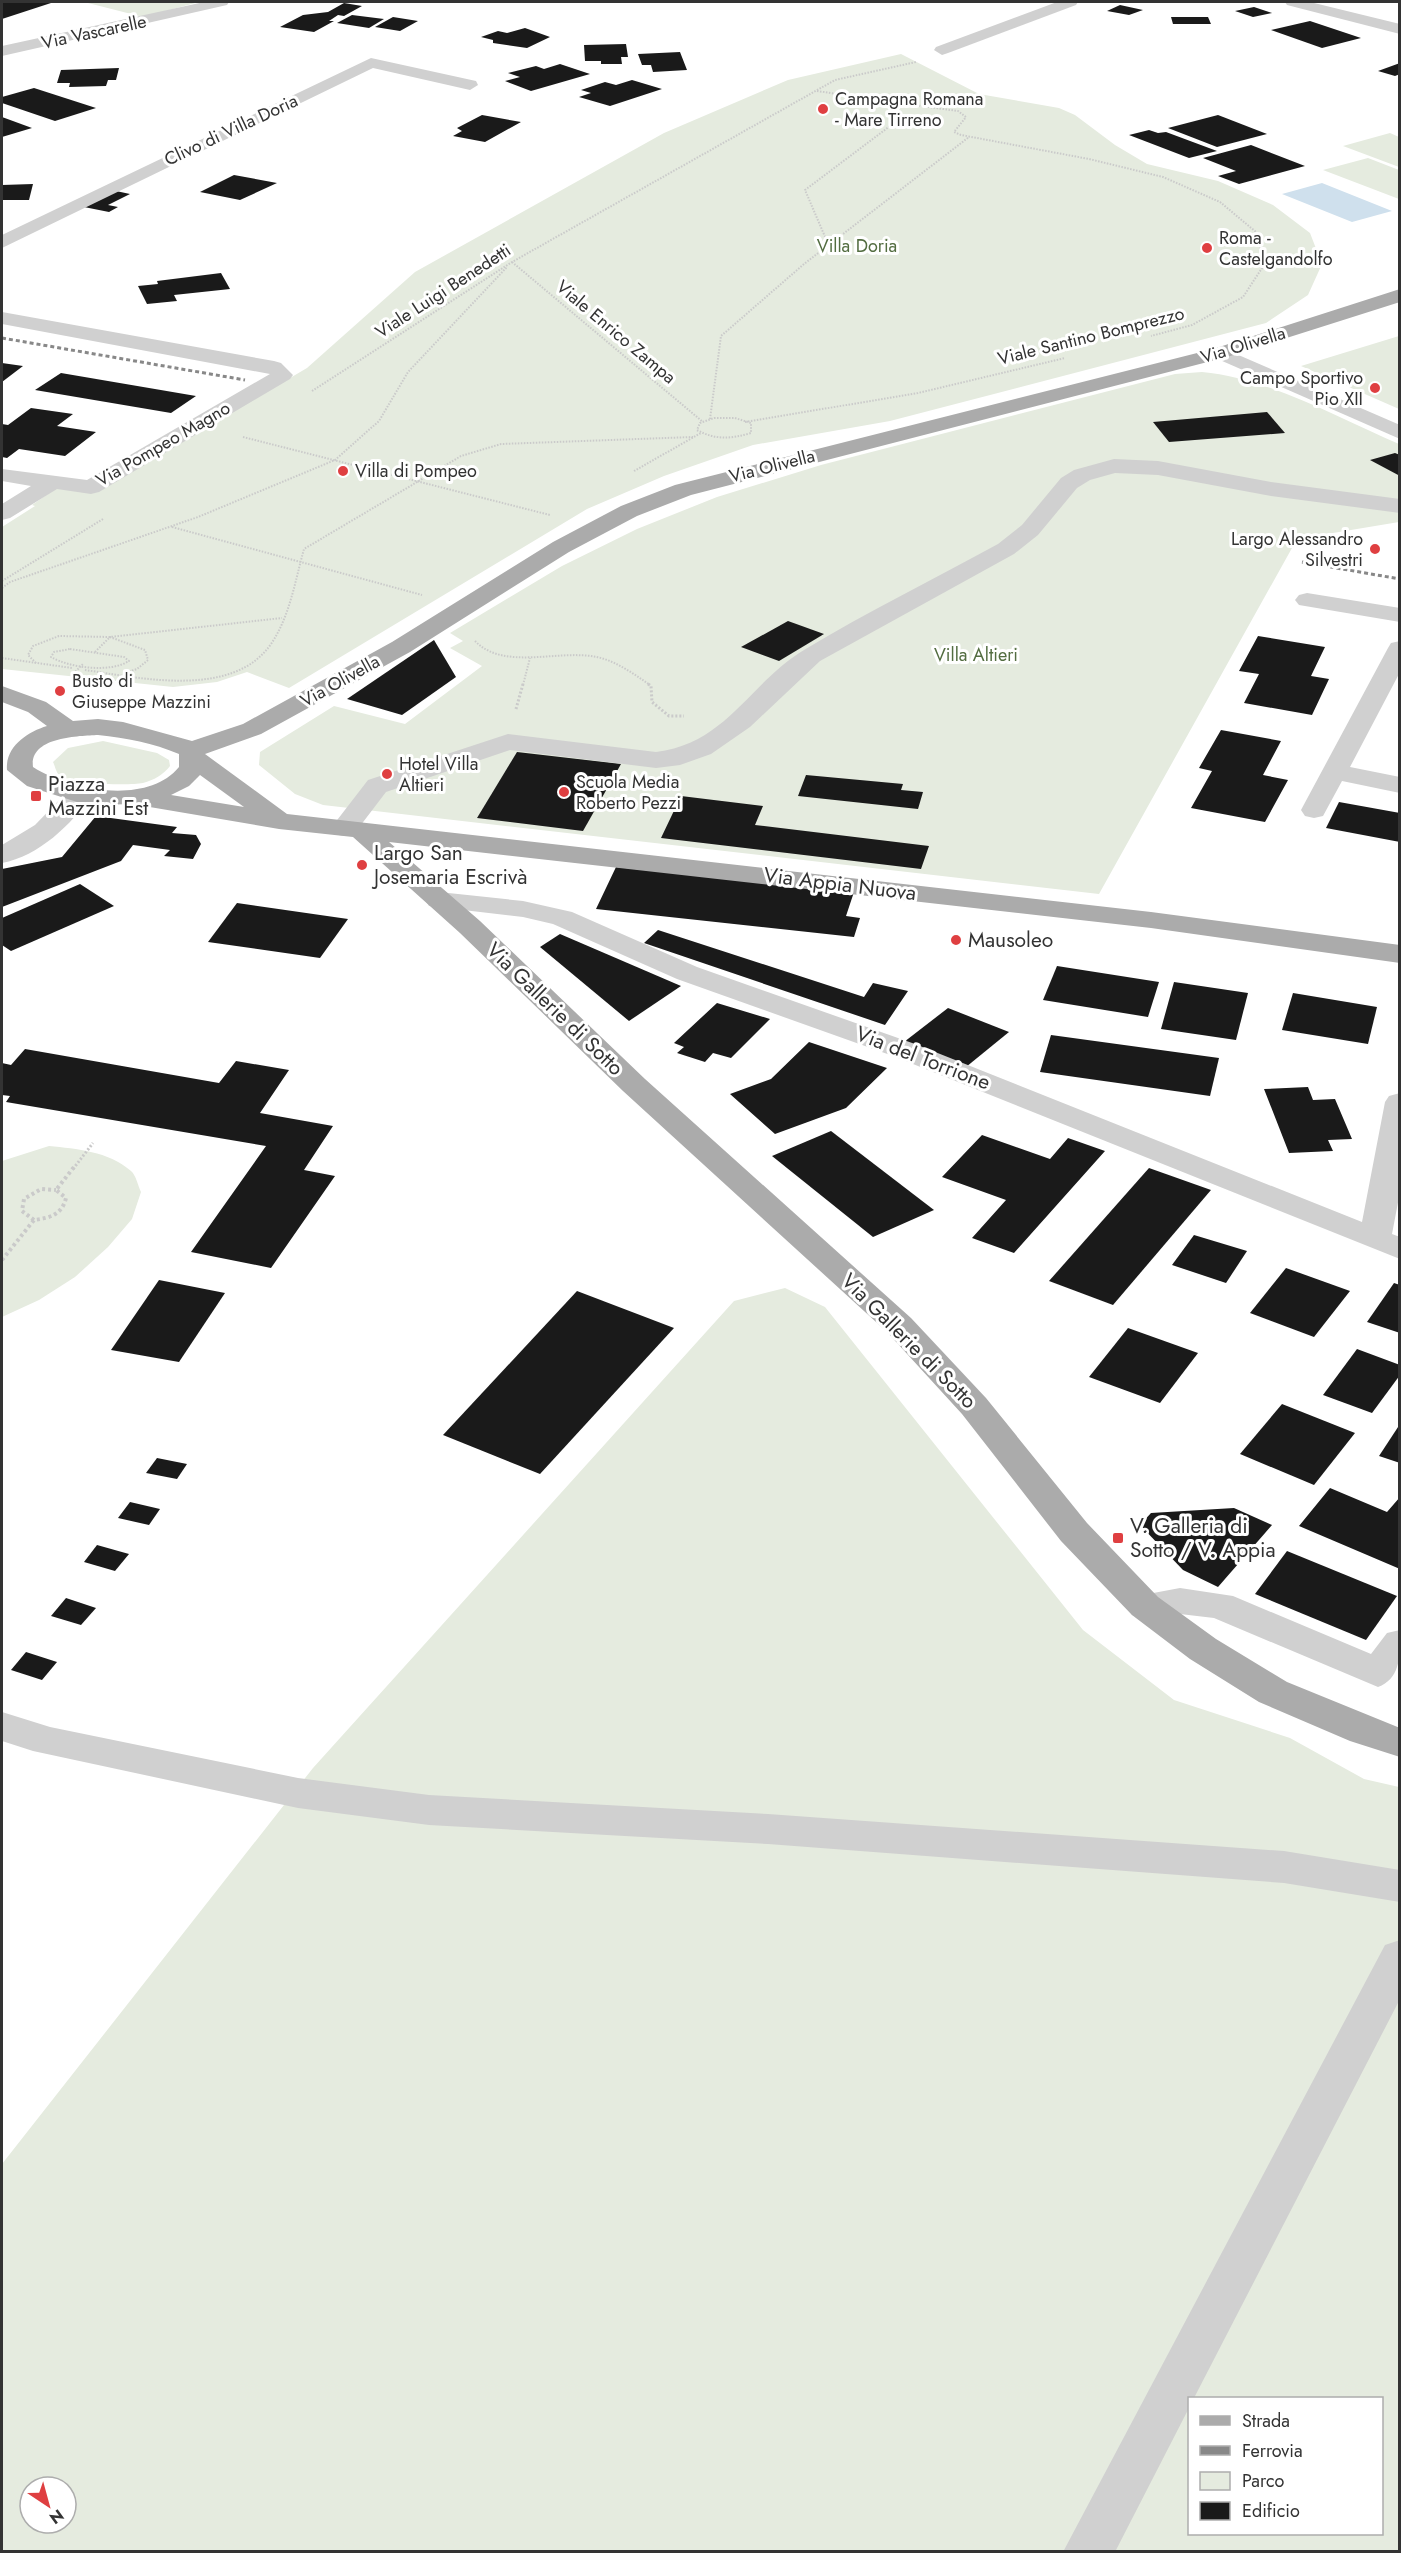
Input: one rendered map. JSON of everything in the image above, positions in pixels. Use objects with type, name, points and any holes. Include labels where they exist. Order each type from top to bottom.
[{"type":"main road","name":"Via Olivella","points":[[193,754],[252,729],[333,686],[561,547],[629,511],[683,490],[1220,353],[1400,295]]},
{"type":"main road","points":[[2,693],[37,707],[67,729]]},
{"type":"main road","points":[[11,769],[34,739],[67,729],[98,727],[127,730],[165,738],[193,754],[279,821]]},
{"type":"main road","points":[[138,798],[159,792],[183,779],[190,772],[193,754]]},
{"type":"main road","name":"Via Appia Nuova","points":[[11,769],[46,785],[79,795],[138,798],[279,821],[1151,920],[1400,954]]},
{"type":"main road","points":[[352,828],[438,900]]},
{"type":"main road","name":"Via Gallerie di Sotto","points":[[438,900],[470,927],[634,1084],[899,1325],[974,1406],[1074,1532],[1107,1569],[1145,1606],[1203,1649],[1273,1692],[1364,1731],[1400,1743]]},
{"type":"street","name":"Via Vascarelle","points":[[2,51],[109,29],[221,2]]},
{"type":"street","points":[[942,50],[1070,2]]},
{"type":"street","points":[[1293,2],[1400,29]]},
{"type":"street","name":"Clivo di Villa Doria","points":[[2,242],[371,63],[470,85]]},
{"type":"street","name":"Via Pompeo Magno","points":[[2,318],[274,367],[283,375],[91,487],[2,475]]},
{"type":"street","points":[[1220,353],[1400,433]]},
{"type":"street","points":[[352,828],[377,786],[508,742],[656,760],[673,760],[699,752],[759,706],[786,675],[804,660],[1006,549],[1030,530],[1069,483],[1082,475],[1102,468],[1133,465],[1158,468],[1271,489],[1400,506]]},
{"type":"street","points":[[2,513],[53,482]]},
{"type":"street","points":[[1307,600],[1400,615]]},
{"type":"street","points":[[1314,810],[1400,648]]},
{"type":"street","points":[[1335,772],[1400,785]]},
{"type":"street","points":[[2,855],[33,841],[51,827],[79,795]]},
{"type":"street","name":"Via del Torrione","points":[[438,900],[524,909],[562,918],[687,973],[904,1050],[1387,1244]]},
{"type":"street","points":[[1387,1244],[1400,1102]]},
{"type":"street","points":[[1145,1606],[1180,1601],[1220,1605],[1378,1673],[1400,1643]]},
{"type":"street","points":[[2,1726],[47,1741],[298,1792],[429,1810],[768,1829],[1284,1867],[1400,1886]]},
{"type":"street","points":[[1088,2552],[1400,1957]]},
{"type":"path","name":"Viale Luigi Benedetti","points":[[311,392],[512,262],[835,80],[916,62]]},
{"type":"path","points":[[816,91],[958,111],[966,117],[954,132],[970,137]]},
{"type":"path","points":[[829,246],[805,190],[894,123],[892,102]]},
{"type":"path","points":[[703,422],[710,419],[721,336],[804,264],[970,137]]},
{"type":"path","name":"Viale Santino Bomprezzo","points":[[970,137],[1089,159],[1163,177],[1220,202],[1256,232],[1264,265],[1243,297],[1192,325],[1149,336]]},
{"type":"path","points":[[2,588],[10,582],[171,526],[335,460],[379,421],[408,372],[512,262]]},
{"type":"path","name":"Viale Enrico Zampa","points":[[512,262],[703,422],[697,430],[707,437],[731,439],[751,433],[751,423],[745,422]]},
{"type":"path","name":"Viale Santino Bomprezzo","points":[[710,419],[735,418],[745,422],[918,393],[1073,356]]},
{"type":"path","points":[[250,430],[240,436],[556,517]]},
{"type":"path","points":[[85,670],[184,680],[230,673],[249,665],[262,655],[283,618],[304,549],[461,456],[501,444],[693,437]]},
{"type":"path","points":[[2,581],[111,514]]},
{"type":"path","points":[[171,526],[422,595]]},
{"type":"path","points":[[36,663],[31,660],[29,650],[39,641],[59,636],[110,637],[283,618]]},
{"type":"path","points":[[446,618],[470,629],[474,639],[484,649],[507,656],[530,658],[557,654],[599,658],[634,674],[651,686],[652,702],[669,716],[690,716]]},
{"type":"path","points":[[94,653],[110,637]]},
{"type":"path","points":[[110,637],[138,647],[148,655],[148,660],[137,669],[117,674]]},
{"type":"path","points":[[61,649],[124,657],[129,661],[125,665],[114,668],[83,664],[55,660],[50,655],[61,649]]},
{"type":"path","points":[[2,658],[72,668]]},
{"type":"path","points":[[508,742],[530,658]]},
{"type":"path","points":[[72,675],[83,664]]},
{"type":"path","points":[[56,1190],[93,1143]]},
{"type":"path","points":[[41,1189],[56,1190],[66,1198],[64,1207],[50,1218],[34,1220],[22,1211],[24,1199],[41,1189]]},
{"type":"path","points":[[2,1260],[34,1220]]},
{"type":"green space","points":[[84,2],[199,2],[143,17]]},
{"type":"green space","name":"Villa Doria","points":[[901,54],[979,94],[1059,108],[1075,115],[1115,145],[1147,164],[1218,181],[1273,205],[1310,233],[1322,264],[1308,295],[1266,323],[890,421],[753,445],[664,476],[587,509],[289,688],[247,672],[217,682],[173,687],[2,669],[2,527],[35,506],[32,505],[61,485],[98,491],[307,368],[415,272],[664,133],[788,80]]},
{"type":"green space","points":[[1390,133],[1399,137],[1399,167],[1343,146]]},
{"type":"green space","points":[[1368,158],[1399,170],[1399,199],[1323,170]]},
{"type":"green space","name":"Campo Sportivo Pio XII","points":[[1399,336],[1399,409],[1301,366]]},
{"type":"green space","name":"Villa Altieri","points":[[1202,372],[1252,382],[1303,400],[1399,444],[1399,522],[1297,539],[1099,894],[323,805],[295,794],[259,765],[260,752],[334,706],[405,724],[482,666],[450,648],[463,641],[450,633],[562,566],[637,529],[717,497],[821,465],[1175,374]]},
{"type":"green space","points":[[103,741],[157,753],[169,760],[170,766],[155,779],[135,784],[87,782],[58,774],[53,762],[68,748]]},
{"type":"green space","points":[[49,1146],[92,1152],[122,1164],[133,1173],[141,1192],[132,1219],[108,1247],[75,1277],[39,1300],[2,1317],[2,1161]]},
{"type":"green space","points":[[785,1288],[825,1307],[1083,1630],[1174,1700],[1290,1738],[1364,1779],[1399,1787],[1399,2551],[2,2551],[2,2164],[313,1768],[734,1301]]},
{"type":"water","points":[[1322,183],[1392,211],[1352,222],[1282,194]]},
{"type":"building","points":[[2,2],[46,2],[51,3],[2,19]]},
{"type":"building","points":[[344,3],[362,6],[344,16],[338,15],[329,21],[334,21],[314,32],[280,27],[303,15],[328,12]]},
{"type":"building","points":[[1120,5],[1143,10],[1129,15],[1107,11]]},
{"type":"building","points":[[1254,7],[1272,13],[1253,17],[1235,11]]},
{"type":"building","points":[[352,15],[384,19],[369,28],[337,23]]},
{"type":"building","points":[[393,17],[418,21],[400,31],[375,27]]},
{"type":"building","points":[[1171,17],[1208,17],[1211,24],[1173,24]]},
{"type":"building","points":[[1310,21],[1361,38],[1322,48],[1271,30]]},
{"type":"building","points":[[525,28],[550,37],[527,48],[493,43],[493,40],[481,37],[498,31],[507,33]]},
{"type":"building","points":[[626,44],[628,57],[621,57],[622,64],[585,61],[584,45]]},
{"type":"building","points":[[680,52],[687,70],[653,72],[651,65],[642,65],[638,54]]},
{"type":"building","points":[[1400,63],[1400,74],[1395,76],[1378,71]]},
{"type":"building","points":[[560,64],[590,74],[531,91],[505,81],[520,77],[508,73],[536,66],[544,69]]},
{"type":"building","points":[[119,68],[116,80],[108,80],[106,86],[69,87],[70,83],[57,83],[61,70]]},
{"type":"building","points":[[632,80],[662,89],[610,106],[579,97],[591,93],[581,90],[605,82],[616,85]]},
{"type":"building","points":[[34,88],[96,108],[55,121],[2,103],[2,97]]},
{"type":"building","points":[[482,115],[521,122],[485,142],[453,136],[462,131],[457,128]]},
{"type":"building","points":[[1218,115],[1267,134],[1217,147],[1168,128]]},
{"type":"building","points":[[2,117],[32,128],[2,137]]},
{"type":"building","points":[[1149,130],[1158,133],[1166,132],[1217,151],[1189,158],[1129,135]]},
{"type":"building","points":[[1251,145],[1305,166],[1239,184],[1218,176],[1236,171],[1203,158]]},
{"type":"building","points":[[234,175],[277,183],[240,200],[200,192]]},
{"type":"building","points":[[33,184],[29,200],[2,200],[2,185]]},
{"type":"building","points":[[116,191],[130,194],[108,205],[118,207],[109,212],[84,207]]},
{"type":"building","points":[[221,273],[230,289],[174,295],[177,301],[147,304],[138,286],[158,284],[157,281]]},
{"type":"building","points":[[2,363],[23,366],[2,382]]},
{"type":"building","points":[[61,373],[196,396],[171,413],[35,390]]},
{"type":"building","points":[[31,408],[73,414],[57,426],[96,432],[65,456],[19,449],[7,458],[2,457],[2,424],[8,425]]},
{"type":"building","points":[[1267,412],[1285,433],[1169,442],[1153,422]]},
{"type":"building","points":[[1395,453],[1400,455],[1400,476],[1370,460]]},
{"type":"building","points":[[788,621],[824,634],[779,661],[741,647]]},
{"type":"building","points":[[1258,636],[1325,647],[1311,676],[1329,679],[1312,715],[1244,703],[1259,674],[1239,671]]},
{"type":"building","points":[[434,640],[456,677],[402,715],[347,699]]},
{"type":"building","points":[[1221,730],[1281,741],[1263,775],[1288,780],[1265,822],[1191,808],[1212,771],[1199,768]]},
{"type":"building","points":[[517,752],[621,764],[583,831],[477,818]]},
{"type":"building","points":[[806,775],[903,784],[901,790],[923,792],[918,809],[798,796]]},
{"type":"building","points":[[681,796],[763,806],[755,825],[929,846],[921,869],[661,838]]},
{"type":"building","points":[[1339,802],[1400,813],[1400,842],[1326,828]]},
{"type":"building","points":[[96,816],[177,827],[172,833],[196,835],[201,844],[193,859],[164,856],[170,850],[133,845],[121,861],[2,907],[2,869],[62,857]]},
{"type":"building","points":[[616,867],[854,892],[846,916],[860,918],[854,937],[596,909]]},
{"type":"building","points":[[80,884],[114,906],[11,951],[2,945],[2,918]]},
{"type":"building","points":[[237,903],[348,919],[320,958],[208,942]]},
{"type":"building","points":[[658,930],[864,997],[873,983],[908,991],[885,1025],[644,943]]},
{"type":"building","points":[[560,934],[681,986],[629,1021],[540,947]]},
{"type":"building","points":[[1057,966],[1159,982],[1148,1017],[1043,1000]]},
{"type":"building","points":[[1174,982],[1248,993],[1236,1040],[1161,1029]]},
{"type":"building","points":[[1293,993],[1377,1007],[1368,1044],[1282,1030]]},
{"type":"building","points":[[717,1003],[770,1019],[731,1058],[713,1053],[705,1062],[677,1053],[684,1047],[674,1043]]},
{"type":"building","points":[[948,1008],[1009,1032],[966,1067],[904,1042]]},
{"type":"building","points":[[1051,1035],[1219,1058],[1210,1096],[1040,1072]]},
{"type":"building","points":[[809,1042],[887,1068],[846,1108],[775,1134],[730,1094],[771,1079]]},
{"type":"building","points":[[25,1049],[219,1083],[236,1061],[289,1070],[260,1113],[333,1126],[304,1170],[335,1176],[271,1268],[191,1252],[266,1146],[6,1102],[10,1096],[2,1095],[2,1063],[11,1065]]},
{"type":"building","points":[[1308,1087],[1313,1100],[1335,1099],[1352,1139],[1328,1140],[1333,1151],[1289,1153],[1264,1089]]},
{"type":"building","points":[[831,1131],[934,1210],[873,1237],[772,1156]]},
{"type":"building","points":[[982,1135],[1050,1159],[1068,1138],[1105,1151],[1014,1253],[972,1238],[1006,1200],[942,1177]]},
{"type":"building","points":[[1149,1168],[1211,1190],[1113,1305],[1049,1281]]},
{"type":"building","points":[[1194,1235],[1247,1251],[1226,1283],[1172,1265]]},
{"type":"building","points":[[1286,1268],[1350,1291],[1314,1337],[1250,1313]]},
{"type":"building","points":[[159,1280],[225,1293],[179,1362],[111,1350]]},
{"type":"building","points":[[1394,1283],[1400,1285],[1400,1333],[1367,1322]]},
{"type":"building","points":[[577,1291],[674,1328],[540,1474],[443,1435]]},
{"type":"building","points":[[1128,1328],[1198,1353],[1160,1403],[1089,1377]]},
{"type":"building","points":[[1357,1349],[1400,1365],[1400,1375],[1372,1413],[1323,1395]]},
{"type":"building","points":[[1282,1404],[1355,1433],[1314,1485],[1240,1454]]},
{"type":"building","points":[[1400,1424],[1400,1463],[1379,1456]]},
{"type":"building","points":[[157,1458],[187,1464],[177,1479],[146,1473]]},
{"type":"building","points":[[1330,1488],[1387,1512],[1400,1497],[1400,1569],[1299,1526]]},
{"type":"building","points":[[130,1502],[160,1509],[149,1525],[118,1518]]},
{"type":"building","points":[[1234,1508],[1272,1525],[1218,1587],[1183,1570],[1140,1525],[1151,1513]]},
{"type":"building","points":[[97,1545],[129,1554],[115,1571],[84,1562]]},
{"type":"building","points":[[1287,1551],[1397,1596],[1366,1640],[1255,1594]]},
{"type":"building","points":[[66,1598],[96,1608],[81,1625],[51,1616]]},
{"type":"building","points":[[26,1652],[57,1662],[42,1680],[11,1670]]},
{"type":"railway","points":[[2,338],[245,380]]},
{"type":"railway","points":[[1302,562],[1400,579]]},
{"type":"place","name":"Campagna Romana - Mare Tirreno","points":[[823,109]]},
{"type":"place","name":"Roma - Castelgandolfo","points":[[1207,248]]},
{"type":"place","name":"Campo Sportivo Pio XII","points":[[1375,388]]},
{"type":"place","name":"Villa di Pompeo","points":[[343,471]]},
{"type":"place","name":"Largo Alessandro Silvestri","points":[[1375,549]]},
{"type":"place","name":"Busto di Giuseppe Mazzini","points":[[60,691]]},
{"type":"place","name":"Hotel Villa Altieri","points":[[387,774]]},
{"type":"place","name":"Scuola Media Roberto Pezzi","points":[[564,792]]},
{"type":"place","name":"Piazza Mazzini Est","points":[[36,796]]},
{"type":"place","name":"Largo San Josemaria Escrivà","points":[[362,865]]},
{"type":"place","name":"Mausoleo","points":[[956,940]]},
{"type":"place","name":"V. Galleria di Sotto / V. Appia","points":[[1118,1538]]}]
